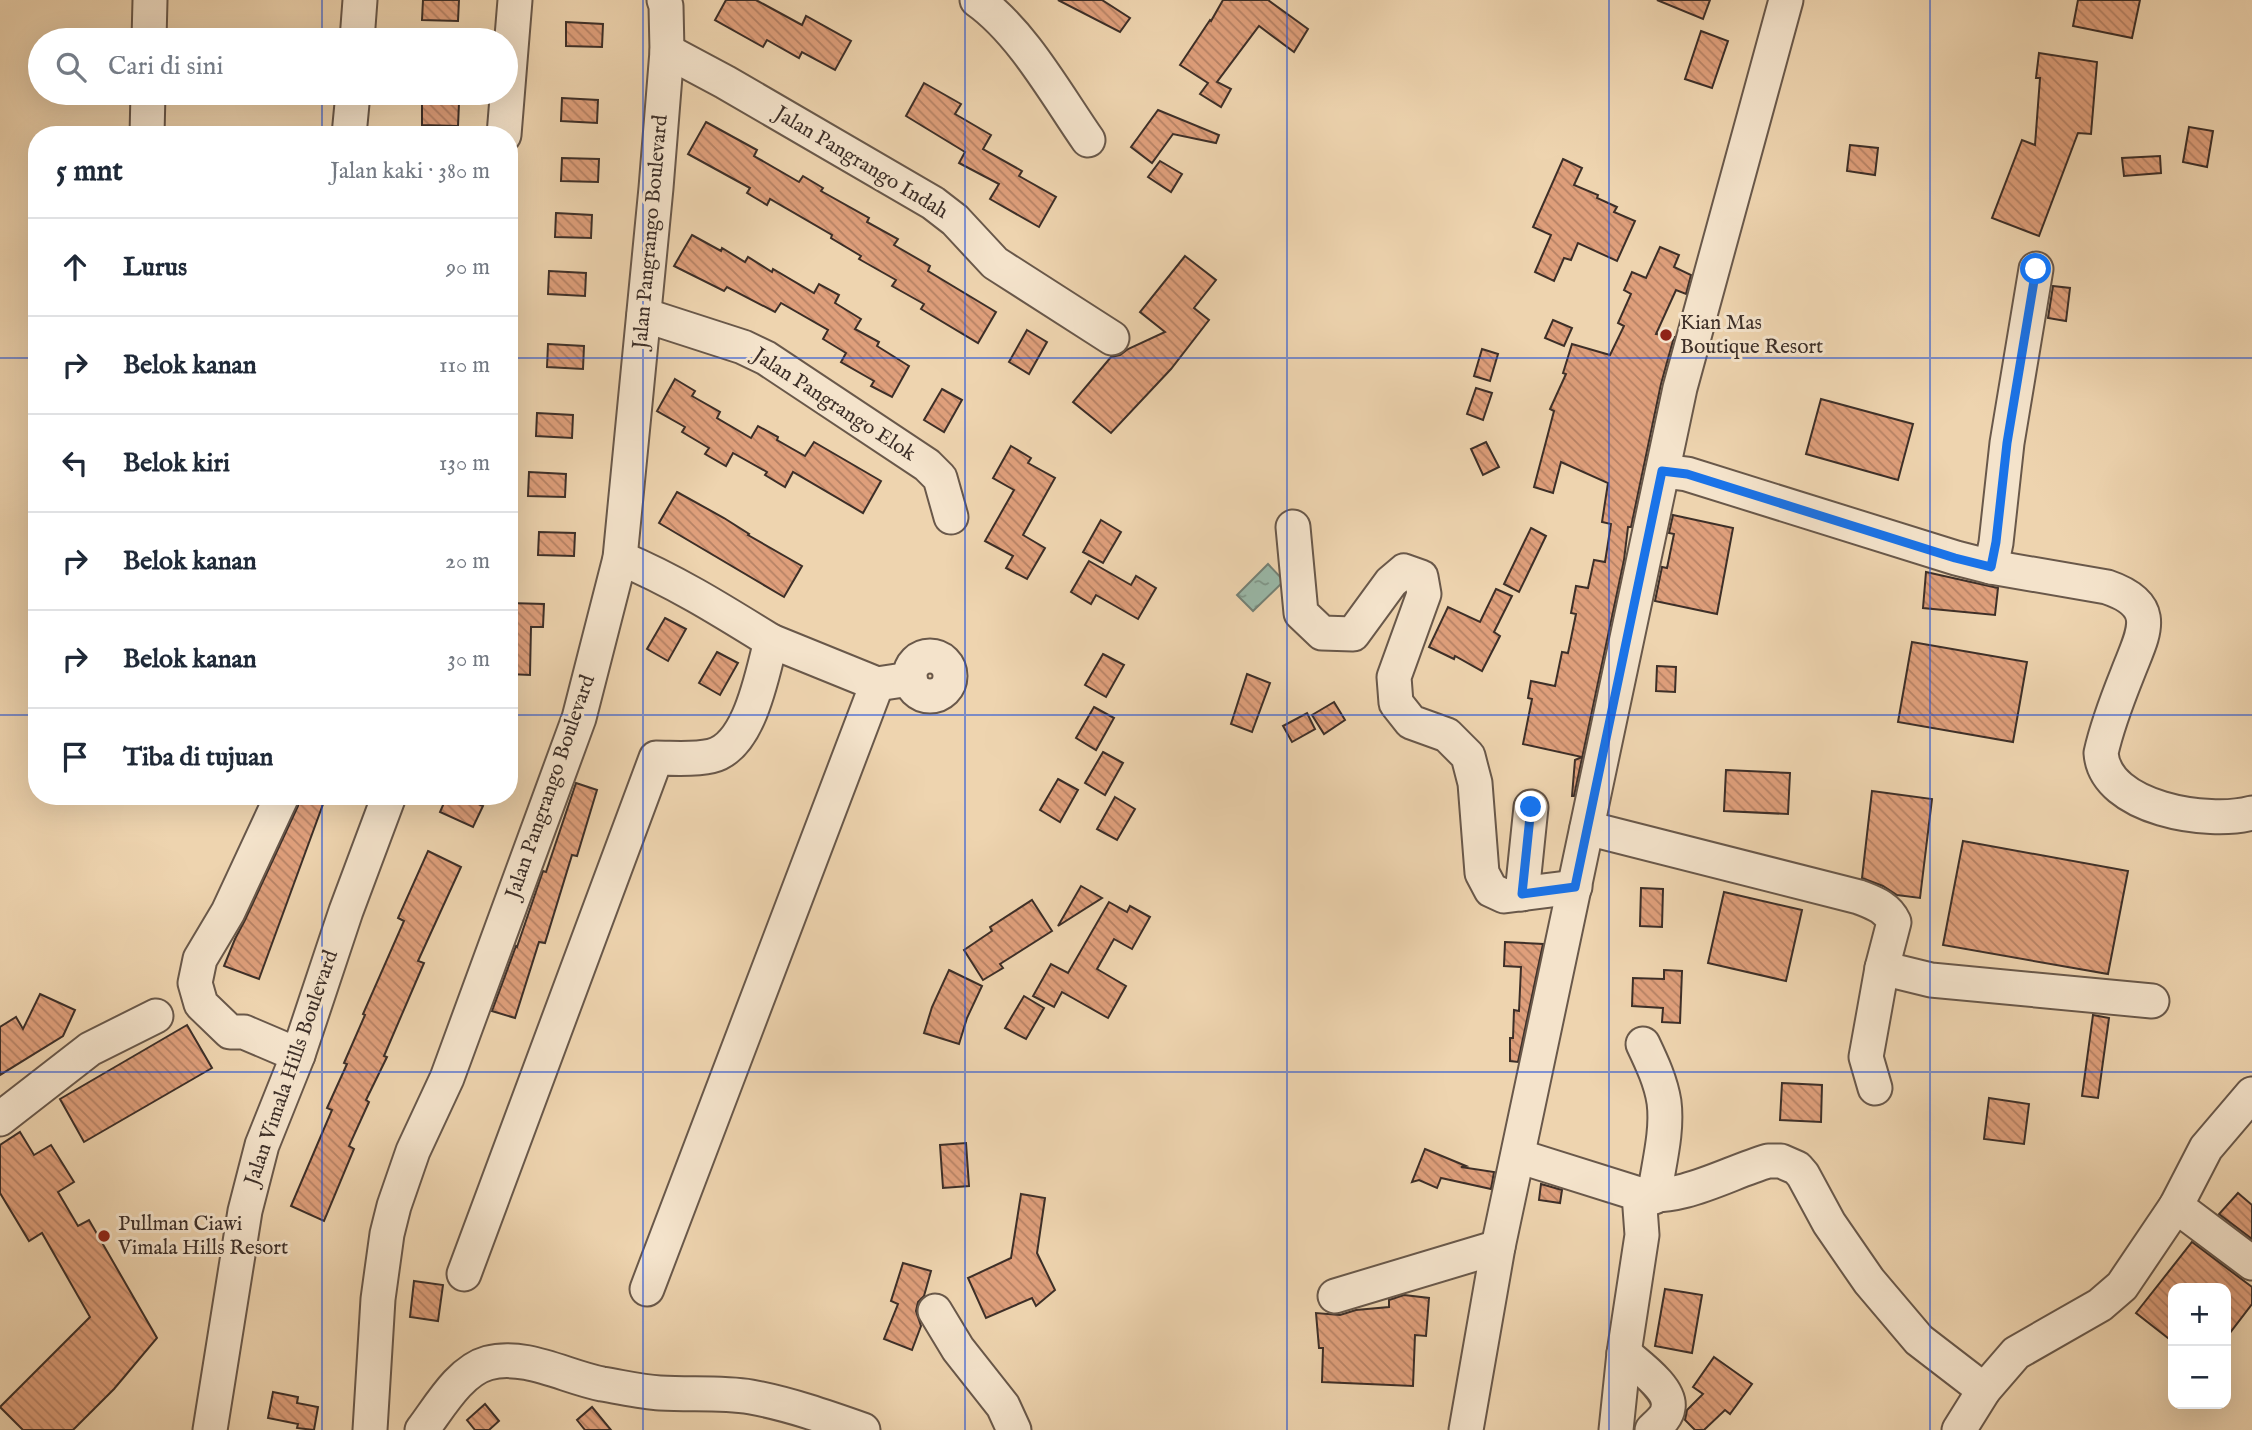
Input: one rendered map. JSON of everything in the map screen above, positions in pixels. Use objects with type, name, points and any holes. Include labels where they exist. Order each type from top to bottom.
[{"type":"street","points":[[149,28],[150,0]]},
{"type":"street","points":[[358,28],[360,0]]},
{"type":"street","points":[[513,28],[515,0]]},
{"type":"street","name":"Jalan Pangrango Boulevard","points":[[370,1430],[378,1299],[387,1234],[394,1206],[413,1151],[447,1078],[579,718],[620,558],[645,315],[667,51],[664,0]]},
{"type":"street","points":[[977,0],[1007,28],[1027,52],[1088,140]]},
{"type":"street","points":[[1466,1430],[1498,1247],[1680,388],[1786,0]]},
{"type":"street","name":"Jalan Pangrango Indah","points":[[667,51],[933,203],[955,220],[995,263],[1112,338]]},
{"type":"street","points":[[147,126],[148,105]]},
{"type":"street","points":[[350,126],[352,105]]},
{"type":"street","points":[[505,126],[506,105]]},
{"type":"street","points":[[1991,567],[2007,443],[2036,269]]},
{"type":"street","name":"Jalan Pangrango Elok","points":[[645,315],[743,347],[766,358],[935,471],[945,488],[951,517]]},
{"type":"street","points":[[1662,471],[1687,474],[1955,558],[2107,587],[2123,593],[2140,608],[2144,625],[2142,641],[2128,673],[2101,753],[2102,763],[2115,784],[2142,801],[2205,817],[2238,817],[2252,813]]},
{"type":"street","points":[[1293,527],[1301,613],[1322,633],[1353,634],[1391,582],[1404,572],[1421,577],[1424,594],[1394,677],[1396,703],[1411,722],[1447,735],[1468,756],[1475,783],[1482,873],[1491,890],[1504,896],[1575,887]]},
{"type":"street","points":[[620,558],[690,591],[771,641],[877,684],[910,679]]},
{"type":"street","points":[[464,1274],[656,758],[712,757],[732,743],[750,718],[771,641]]},
{"type":"street","points":[[647,1289],[877,684]]},
{"type":"street","points":[[278,805],[228,912],[200,959],[195,983],[201,1004],[230,1032],[244,1032],[298,1055]]},
{"type":"street","name":"Jalan Vimala Hills Boulevard","points":[[210,1430],[253,1175],[262,1145],[298,1055],[346,911],[387,805]]},
{"type":"street","points":[[1522,894],[1531,807]]},
{"type":"street","points":[[1587,828],[1859,897],[1889,913],[1894,922],[1882,968],[1866,1057],[1875,1088]]},
{"type":"street","points":[[1882,968],[1931,980],[2152,1001]]},
{"type":"street","points":[[0,1119],[90,1049],[156,1016]]},
{"type":"street","points":[[1616,1430],[1646,1195],[1662,1142],[1665,1106],[1654,1068],[1643,1044]]},
{"type":"street","points":[[1959,1430],[1984,1390],[2016,1353],[2111,1296],[2122,1286],[2176,1206],[2206,1148],[2252,1094]]},
{"type":"street","points":[[1518,1156],[1646,1195],[1700,1185],[1768,1161],[1790,1163],[1804,1175],[1829,1223],[1869,1281],[1910,1330],[1984,1390]]},
{"type":"street","points":[[2176,1206],[2252,1263]]},
{"type":"street","points":[[1335,1296],[1498,1247]]},
{"type":"street","points":[[935,1311],[958,1349],[1003,1406],[1014,1430]]},
{"type":"street","points":[[1624,1353],[1661,1387],[1668,1399],[1668,1410],[1652,1430]]},
{"type":"street","points":[[422,1430],[456,1385],[467,1375],[479,1366],[499,1360],[519,1362],[598,1383],[657,1393],[749,1397],[815,1412],[863,1430]]},
{"type":"water","points":[[1268,564],[1284,581],[1253,611],[1237,595]]},
{"type":"building","points":[[423,0],[459,0],[458,21],[422,20]]},
{"type":"building","points":[[726,0],[756,0],[802,25],[806,16],[851,41],[835,70],[802,52],[799,58],[767,40],[763,47],[715,20]]},
{"type":"building","points":[[1058,0],[1102,0],[1130,18],[1120,32]]},
{"type":"building","points":[[1223,0],[1268,0],[1308,29],[1294,52],[1259,26],[1217,82],[1231,89],[1221,107],[1200,94],[1208,83],[1180,65]]},
{"type":"building","points":[[1657,0],[1710,0],[1703,19]]},
{"type":"building","points":[[2078,0],[2140,0],[2132,38],[2073,26]]},
{"type":"building","points":[[566,22],[603,24],[602,47],[566,46]]},
{"type":"building","points":[[1701,31],[1728,41],[1712,88],[1685,79]]},
{"type":"building","points":[[2039,53],[2097,62],[2091,134],[2078,133],[2039,236],[1992,218],[2022,140],[2035,145]]},
{"type":"building","points":[[924,83],[961,104],[955,114],[991,135],[983,149],[1022,171],[1019,176],[1056,197],[1039,227],[990,199],[999,184],[959,163],[965,152],[906,116]]},
{"type":"building","points":[[562,98],[598,100],[597,123],[561,121]]},
{"type":"building","points":[[422,105],[459,105],[458,126],[422,125]]},
{"type":"building","points":[[1158,110],[1219,135],[1216,143],[1173,134],[1152,163],[1131,147]]},
{"type":"building","points":[[706,122],[757,150],[754,156],[799,182],[803,176],[823,188],[821,191],[869,218],[867,222],[898,239],[894,245],[930,266],[928,271],[996,312],[978,343],[921,309],[924,304],[892,286],[896,280],[859,259],[861,256],[831,238],[832,235],[770,199],[767,205],[747,193],[750,188],[688,154]]},
{"type":"building","points":[[2189,127],[2213,131],[2207,167],[2183,162]]},
{"type":"building","points":[[1850,145],[1878,148],[1875,175],[1847,171]]},
{"type":"building","points":[[2160,156],[2161,173],[2124,176],[2122,158]]},
{"type":"building","points":[[562,158],[599,159],[598,182],[561,181]]},
{"type":"building","points":[[1563,159],[1582,168],[1574,185],[1598,195],[1597,198],[1617,207],[1614,212],[1635,221],[1617,261],[1578,243],[1571,260],[1564,258],[1554,281],[1535,272],[1551,235],[1533,227]]},
{"type":"building","points":[[1160,161],[1182,174],[1171,192],[1148,177]]},
{"type":"building","points":[[556,213],[592,215],[591,238],[555,237]]},
{"type":"building","points":[[692,235],[745,262],[748,257],[814,293],[819,284],[839,295],[835,303],[861,319],[855,329],[879,342],[877,346],[909,366],[892,397],[871,386],[874,381],[841,362],[846,353],[823,339],[828,330],[781,303],[775,312],[727,287],[724,291],[674,266]]},
{"type":"building","points":[[1660,247],[1679,255],[1674,267],[1691,275],[1686,294],[1676,290],[1656,334],[1674,337],[1661,384],[1631,527],[1628,527],[1624,560],[1574,796],[1572,796],[1575,760],[1582,757],[1523,744],[1532,699],[1528,698],[1531,681],[1555,686],[1562,652],[1568,653],[1576,614],[1571,613],[1576,586],[1588,588],[1594,560],[1605,562],[1611,524],[1602,522],[1608,483],[1561,462],[1553,493],[1534,487],[1554,411],[1550,409],[1566,374],[1563,373],[1572,344],[1610,355],[1624,326],[1618,323],[1631,294],[1624,290],[1632,272],[1646,278]]},
{"type":"building","points":[[1185,256],[1216,280],[1194,308],[1209,320],[1171,369],[1111,433],[1073,402],[1111,357],[1165,332],[1140,312]]},
{"type":"building","points":[[549,271],[586,273],[585,296],[548,294]]},
{"type":"building","points":[[2053,286],[2070,288],[2066,321],[2048,318]]},
{"type":"building","points":[[1553,320],[1572,328],[1564,346],[1545,338]]},
{"type":"building","points":[[1027,330],[1047,342],[1029,374],[1009,362]]},
{"type":"building","points":[[548,344],[584,346],[583,369],[547,367]]},
{"type":"building","points":[[1482,349],[1498,354],[1490,381],[1474,376]]},
{"type":"building","points":[[675,379],[695,391],[692,396],[720,412],[717,418],[751,438],[758,426],[805,456],[814,442],[881,481],[863,513],[793,472],[785,487],[765,475],[767,472],[733,453],[726,466],[705,454],[709,448],[682,432],[685,427],[657,411]]},
{"type":"building","points":[[1476,388],[1492,393],[1483,420],[1467,414]]},
{"type":"building","points":[[942,389],[962,400],[944,432],[924,420]]},
{"type":"building","points":[[1821,399],[1913,424],[1898,480],[1806,454]]},
{"type":"building","points":[[537,413],[573,415],[572,438],[536,436]]},
{"type":"building","points":[[1486,442],[1499,467],[1483,475],[1471,449]]},
{"type":"building","points":[[1011,446],[1031,458],[1028,463],[1055,478],[1023,535],[1045,548],[1027,579],[1006,568],[1013,556],[985,541],[1014,490],[993,478]]},
{"type":"building","points":[[529,472],[566,474],[565,497],[528,496]]},
{"type":"building","points":[[677,492],[802,566],[784,597],[659,523]]},
{"type":"building","points":[[1673,515],[1733,528],[1717,614],[1655,601],[1662,567],[1667,568],[1674,534],[1669,533]]},
{"type":"building","points":[[1101,520],[1121,532],[1103,563],[1083,552]]},
{"type":"building","points":[[1531,528],[1546,536],[1519,592],[1504,584]]},
{"type":"building","points":[[539,532],[575,533],[574,556],[538,555]]},
{"type":"building","points":[[1089,561],[1131,585],[1136,576],[1156,588],[1138,619],[1096,595],[1091,604],[1071,592]]},
{"type":"building","points":[[1926,572],[1998,588],[1995,615],[1923,608]]},
{"type":"building","points":[[1496,589],[1512,596],[1494,632],[1500,636],[1482,671],[1455,656],[1454,659],[1429,647],[1448,607],[1480,622]]},
{"type":"building","points":[[518,603],[544,604],[543,627],[531,627],[530,675],[518,674]]},
{"type":"building","points":[[665,618],[686,629],[668,661],[647,649]]},
{"type":"building","points":[[1912,642],[2027,662],[2013,742],[1898,722]]},
{"type":"building","points":[[717,652],[738,663],[720,695],[699,683]]},
{"type":"building","points":[[1103,654],[1124,665],[1106,697],[1085,685]]},
{"type":"building","points":[[1657,666],[1676,667],[1675,692],[1656,691]]},
{"type":"building","points":[[1247,674],[1270,683],[1252,732],[1231,724]]},
{"type":"building","points":[[1334,702],[1345,720],[1324,734],[1312,715]]},
{"type":"building","points":[[1094,707],[1114,718],[1096,750],[1076,738]]},
{"type":"building","points":[[1307,713],[1315,729],[1292,742],[1283,726]]},
{"type":"building","points":[[1103,752],[1123,763],[1105,795],[1085,783]]},
{"type":"building","points":[[1726,770],[1790,773],[1788,814],[1724,811]]},
{"type":"building","points":[[1058,779],[1078,790],[1060,822],[1040,810]]},
{"type":"building","points":[[576,783],[597,790],[577,856],[572,855],[545,943],[539,942],[515,1018],[492,1011],[543,871],[546,872]]},
{"type":"building","points":[[1872,791],[1932,799],[1920,898],[1897,895],[1862,878]]},
{"type":"building","points":[[1115,797],[1135,809],[1117,840],[1097,829]]},
{"type":"building","points":[[323,805],[259,979],[224,966],[298,806]]},
{"type":"building","points":[[443,805],[483,806],[473,827],[440,812]]},
{"type":"building","points":[[1963,841],[2128,871],[2108,974],[1943,945]]},
{"type":"building","points":[[428,851],[461,867],[418,961],[424,963],[384,1056],[387,1057],[366,1100],[369,1102],[349,1146],[354,1149],[324,1221],[291,1206],[332,1110],[327,1108],[347,1064],[344,1063],[365,1015],[363,1014],[404,921],[398,918]]},
{"type":"building","points":[[1081,886],[1102,898],[1058,926]]},
{"type":"building","points":[[1641,888],[1663,889],[1662,927],[1640,926]]},
{"type":"building","points":[[1724,892],[1802,910],[1786,981],[1708,963]]},
{"type":"building","points":[[1032,900],[1052,931],[1000,964],[1003,968],[983,980],[964,950],[992,931],[990,927]]},
{"type":"building","points":[[1109,902],[1127,912],[1130,906],[1150,917],[1132,949],[1114,939],[1097,969],[1126,986],[1108,1018],[1062,992],[1054,1007],[1033,996],[1051,964],[1068,973]]},
{"type":"building","points":[[1505,942],[1543,944],[1518,1062],[1510,1061],[1510,1038],[1513,1038],[1514,1010],[1519,1011],[1521,967],[1504,966]]},
{"type":"building","points":[[949,970],[982,986],[967,1018],[959,1044],[924,1033],[932,1007]]},
{"type":"building","points":[[1664,970],[1682,971],[1680,1023],[1662,1022],[1663,1008],[1632,1006],[1633,978],[1664,979]]},
{"type":"building","points":[[40,994],[75,1010],[63,1036],[0,1075],[0,1027],[16,1017],[23,1029]]},
{"type":"building","points":[[1024,996],[1044,1008],[1026,1039],[1005,1028]]},
{"type":"building","points":[[2093,1015],[2109,1018],[2098,1098],[2082,1096]]},
{"type":"building","points":[[187,1025],[212,1068],[84,1142],[60,1099]]},
{"type":"building","points":[[1782,1083],[1822,1085],[1821,1122],[1780,1120]]},
{"type":"building","points":[[1989,1098],[2029,1104],[2024,1144],[1984,1139]]},
{"type":"building","points":[[20,1132],[34,1155],[51,1145],[74,1182],[58,1192],[78,1226],[89,1220],[157,1338],[114,1389],[73,1430],[23,1430],[0,1407],[90,1317],[42,1233],[29,1241],[0,1193],[0,1145]]},
{"type":"building","points":[[966,1143],[969,1186],[943,1188],[940,1145]]},
{"type":"building","points":[[1425,1149],[1466,1166],[1461,1167],[1494,1172],[1491,1189],[1441,1178],[1437,1188],[1419,1180],[1412,1182]]},
{"type":"building","points":[[1541,1184],[1562,1190],[1560,1203],[1539,1200]]},
{"type":"building","points":[[2238,1193],[2252,1205],[2252,1239],[2219,1214]]},
{"type":"building","points":[[1021,1194],[1045,1198],[1037,1253],[1055,1290],[1036,1306],[1032,1298],[986,1318],[968,1278],[1011,1258]]},
{"type":"building","points":[[2192,1242],[2252,1287],[2252,1304],[2231,1331],[2231,1283],[2168,1283],[2168,1338],[2136,1313]]},
{"type":"building","points":[[903,1263],[931,1271],[924,1296],[918,1302],[916,1311],[921,1326],[912,1350],[884,1339],[898,1304],[891,1301]]},
{"type":"building","points":[[414,1281],[443,1285],[438,1321],[410,1317]]},
{"type":"building","points":[[1665,1289],[1702,1295],[1692,1353],[1655,1346]]},
{"type":"building","points":[[1404,1295],[1429,1298],[1426,1336],[1415,1335],[1413,1386],[1322,1382],[1323,1348],[1319,1348],[1316,1313],[1340,1315],[1356,1310],[1389,1307],[1389,1300]]},
{"type":"building","points":[[1714,1357],[1752,1384],[1730,1414],[1725,1410],[1704,1430],[1695,1430],[1685,1420],[1687,1410],[1703,1394],[1693,1387]]},
{"type":"building","points":[[273,1392],[298,1397],[297,1403],[318,1407],[314,1430],[297,1428],[298,1424],[268,1418]]},
{"type":"building","points":[[485,1404],[499,1421],[489,1430],[475,1430],[467,1420]]},
{"type":"building","points":[[592,1407],[611,1430],[585,1430],[577,1420]]},
{"type":"place","name":"Kian Mas Boutique Resort","points":[[1666,335]]},
{"type":"place","name":"Pullman Ciawi Vimala Hills Resort","points":[[104,1236]]},
{"type":"route","points":[[1531,807],[1522,894],[1575,887],[1662,471],[1687,474],[1991,567],[2007,443],[2036,269]]}]
